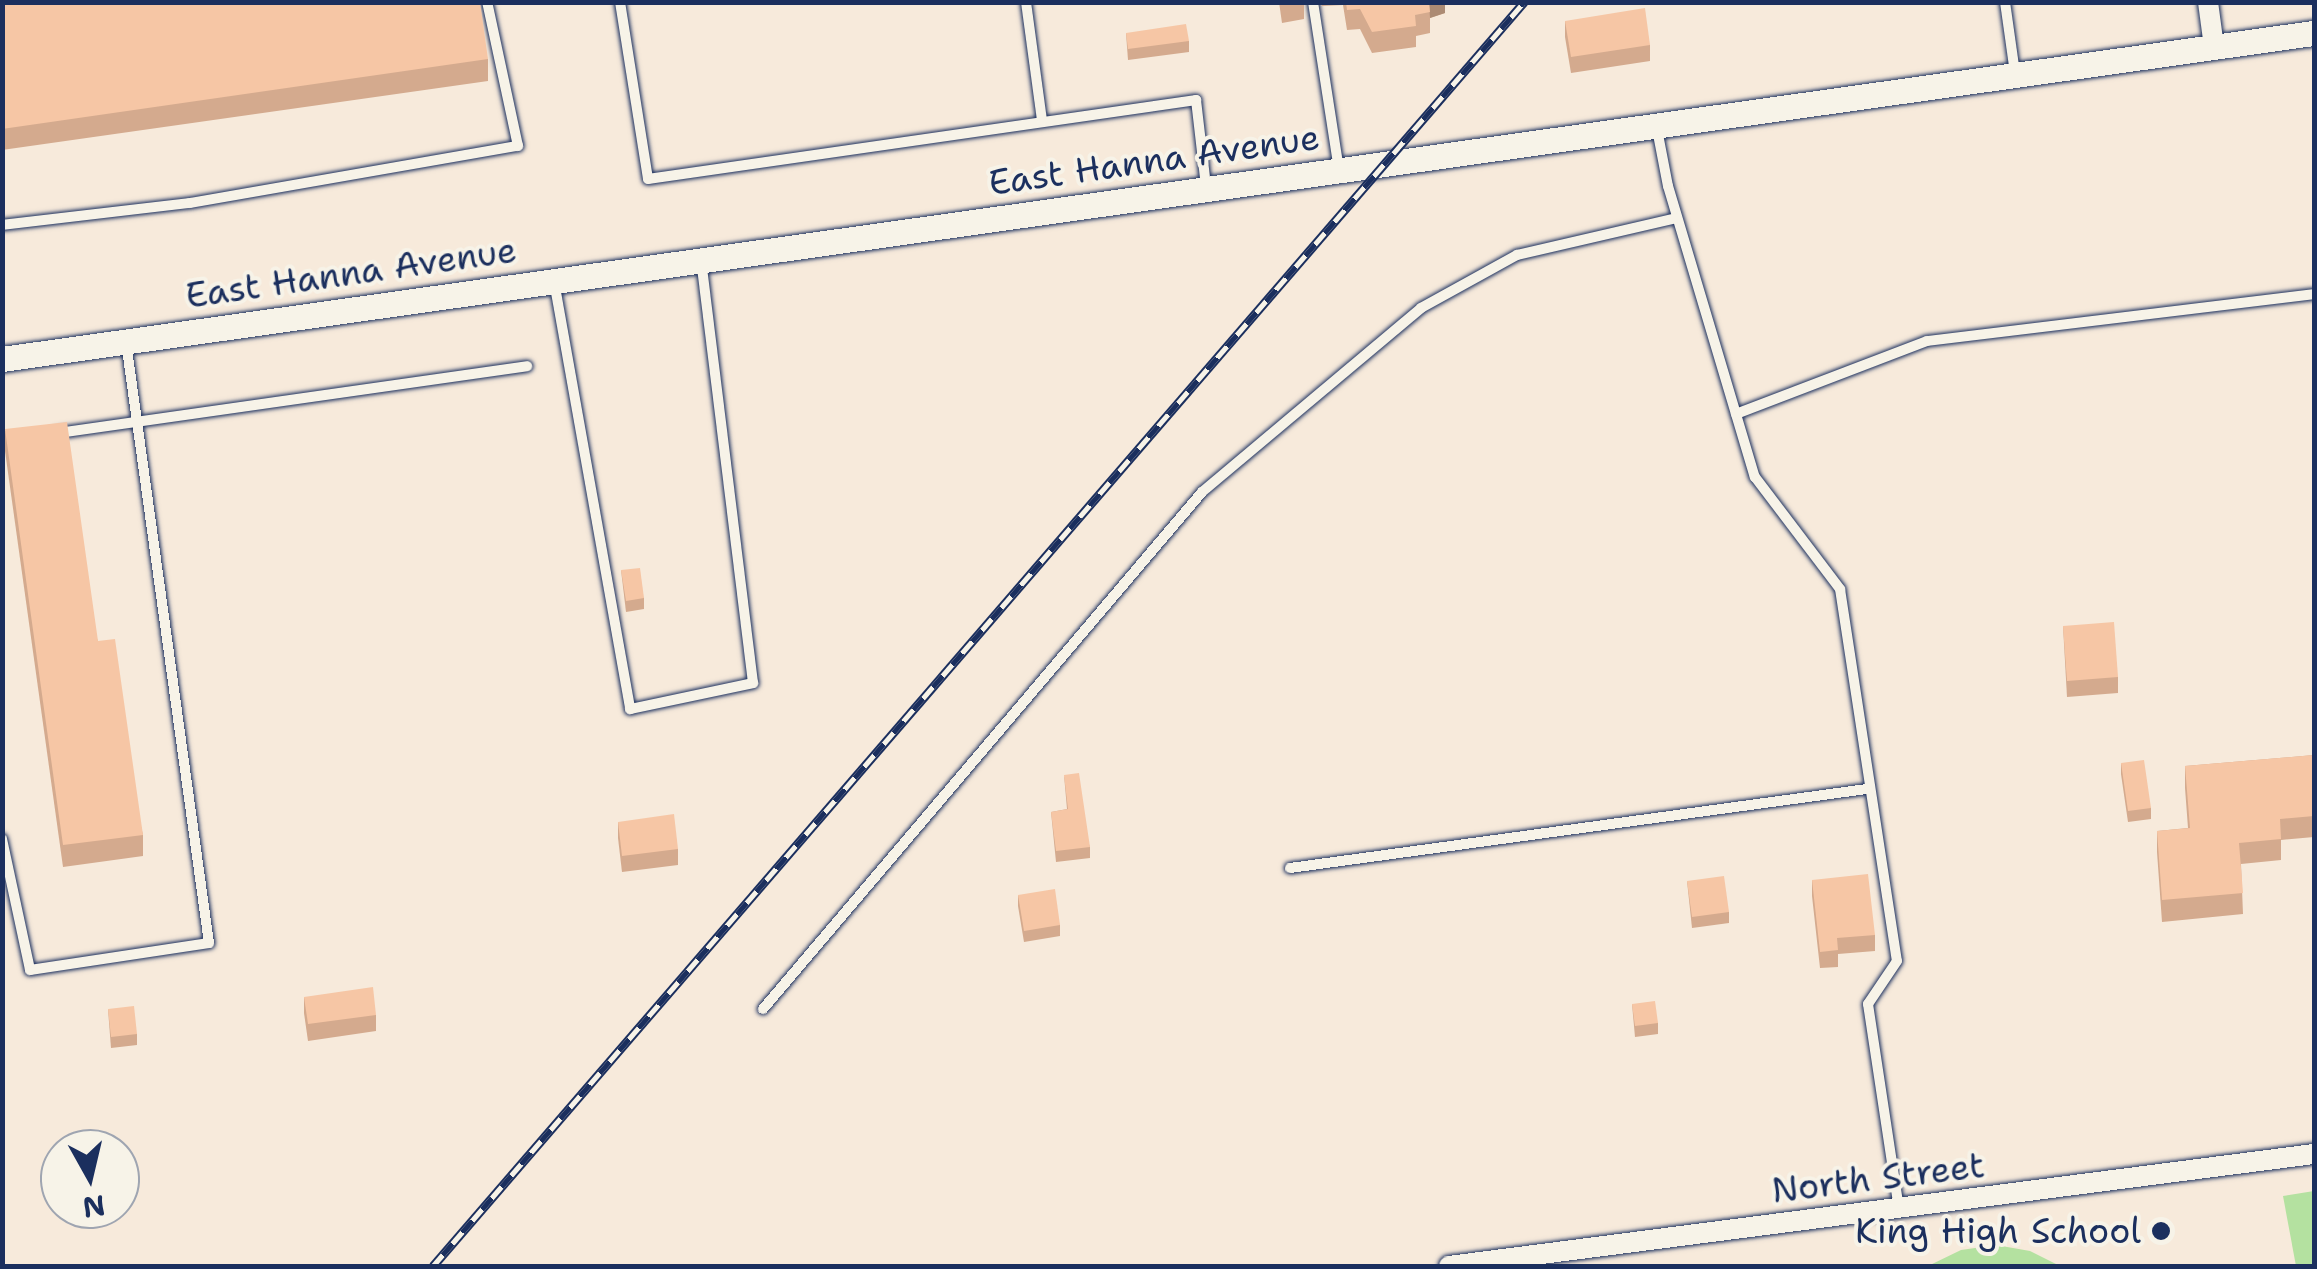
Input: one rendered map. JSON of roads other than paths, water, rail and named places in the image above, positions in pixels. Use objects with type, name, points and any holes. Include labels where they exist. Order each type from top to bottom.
[{"type":"street","points":[[2208,2],[2214,46]]},
{"type":"street","name":"East Hanna Avenue","points":[[2,359],[1206,186],[2314,33]]},
{"type":"street","name":"North Street","points":[[1450,1266],[2314,1154]]},
{"type":"lane","points":[[2,226],[190,203],[518,146],[487,2]]},
{"type":"lane","points":[[620,2],[648,179],[1196,100],[1206,186]]},
{"type":"lane","points":[[1026,2],[1042,120]]},
{"type":"lane","points":[[1313,2],[1339,170]]},
{"type":"lane","points":[[2005,2],[2016,74]]},
{"type":"lane","points":[[1656,123],[1678,218],[1754,478],[1840,590],[1868,789],[1898,961],[1868,1004],[1899,1208]]},
{"type":"lane","points":[[763,1009],[1202,492],[1421,308],[1517,255],[1678,218]]},
{"type":"lane","points":[[554,280],[630,709],[753,683],[700,258]]},
{"type":"lane","points":[[1736,414],[1927,342],[2314,294]]},
{"type":"lane","points":[[2,839],[30,970],[209,943],[140,421],[126,342]]},
{"type":"lane","points":[[42,436],[527,366]]},
{"type":"lane","points":[[1290,868],[1868,789]]},
{"type":"railway","points":[[433,1266],[1524,2]]},
{"type":"place","name":"King High School","points":[[2161,1231]]}]
